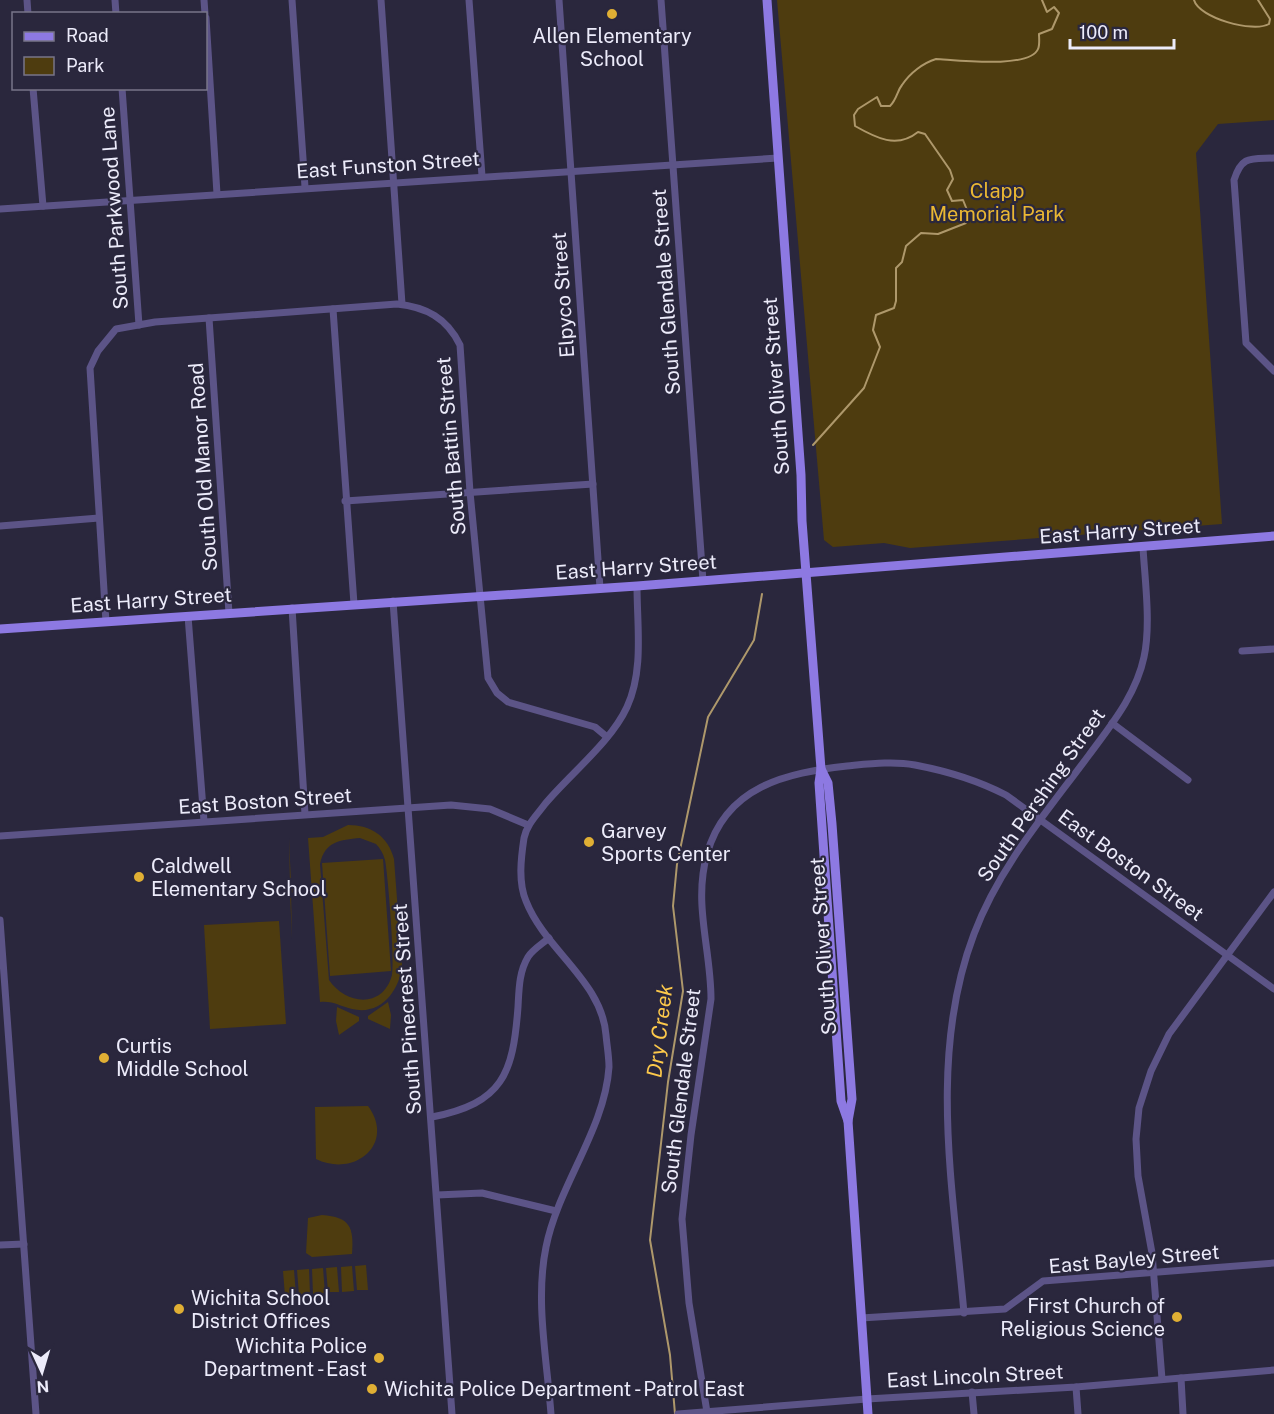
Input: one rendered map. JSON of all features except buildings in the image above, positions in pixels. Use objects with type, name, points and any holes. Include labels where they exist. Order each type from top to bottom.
[{"type":"main road","name":"South Oliver Street","points":[[767,0],[821,769],[828,783],[832,824],[852,1099],[848,1121],[867,1414]]},
{"type":"main road","name":"East Harry Street","points":[[0,629],[637,586],[1274,536]]},
{"type":"street","points":[[292,0],[305,187]]},
{"type":"street","points":[[139,325],[402,304],[381,0]]},
{"type":"street","points":[[470,0],[482,176]]},
{"type":"street","name":"Elpyco Street","points":[[559,0],[600,588]]},
{"type":"street","name":"South Glendale Street","points":[[661,0],[703,581]]},
{"type":"street","points":[[207,34],[217,194]]},
{"type":"street","points":[[33,90],[43,206]]},
{"type":"street","name":"South Parkwood Lane","points":[[106,622],[90,368],[98,351],[116,329],[139,325],[122,90]]},
{"type":"street","name":"East Funston Street","points":[[0,209],[305,187],[778,158]]},
{"type":"street","points":[[1274,158],[1247,160],[1239,165],[1234,180],[1246,343],[1274,371]]},
{"type":"street","name":"South Battin Street","points":[[402,304],[414,306],[433,315],[452,328],[460,345],[470,492],[489,678],[497,693],[508,702],[595,727],[607,737]]},
{"type":"street","points":[[333,309],[354,604]]},
{"type":"street","name":"South Old Manor Road","points":[[209,318],[229,613]]},
{"type":"street","points":[[345,501],[593,484]]},
{"type":"street","points":[[0,526],[99,518]]},
{"type":"street","name":"South Pershing Street","points":[[964,1313],[951,1162],[947,1068],[950,1020],[974,935],[986,905],[1012,859],[1112,723],[1132,692],[1144,656],[1143,548]]},
{"type":"street","points":[[551,1414],[542,1275],[546,1246],[556,1211],[601,1102],[609,1067],[606,1031],[594,996],[549,938],[525,900],[520,864],[528,825],[568,777],[607,737],[627,708],[637,672],[637,586]]},
{"type":"street","name":"South Pinecrest Street","points":[[393,601],[452,1414]]},
{"type":"street","points":[[292,608],[305,814]]},
{"type":"street","points":[[188,616],[204,821]]},
{"type":"street","points":[[1242,651],[1274,649]]},
{"type":"street","points":[[1112,723],[1188,780]]},
{"type":"street","name":"East Boston Street","points":[[821,769],[895,764],[943,771],[977,780],[1041,819],[1274,989]]},
{"type":"street","name":"South Glendale Street","points":[[707,1412],[689,1303],[682,1219],[691,1135],[711,999],[711,978],[701,920],[701,880],[714,835],[736,804],[777,779],[821,769]]},
{"type":"street","name":"East Boston Street","points":[[0,836],[451,805],[490,809],[528,825]]},
{"type":"street","points":[[1162,1379],[1146,1210],[1138,1176],[1136,1139],[1140,1108],[1150,1071],[1169,1034],[1274,892]]},
{"type":"street","points":[[0,920],[36,1414]]},
{"type":"street","points":[[432,1117],[459,1112],[489,1095],[507,1073],[515,1046],[520,976],[529,955],[549,938]]},
{"type":"street","points":[[0,1045],[9,1045]]},
{"type":"street","points":[[437,1195],[482,1193],[556,1211]]},
{"type":"street","points":[[0,1245],[24,1244]]},
{"type":"street","name":"East Bayley Street","points":[[861,1318],[1005,1309],[1043,1281],[1274,1263]]},
{"type":"street","name":"East Lincoln Street","points":[[678,1414],[867,1399],[1076,1387],[1274,1370]]},
{"type":"street","points":[[1180,1378],[1183,1414]]},
{"type":"street","points":[[1076,1387],[1078,1414]]},
{"type":"street","points":[[972,1392],[974,1414]]},
{"type":"green space","name":"Clapp Memorial Park","points":[[777,0],[1274,0],[1274,120],[1218,124],[1196,153],[1222,524],[910,548],[884,543],[833,547],[824,540]]},
{"type":"green space","points":[[348,825],[364,827],[383,838],[394,859],[402,965],[393,992],[380,1005],[372,1009],[352,1009],[333,1003],[320,1002],[308,838],[323,837]],"holes":[[[360,838],[376,844],[385,860],[393,967],[392,975],[381,994],[364,1000],[345,995],[329,980],[320,864],[322,856],[334,843]]]},
{"type":"green space","points":[[289,838],[291,884],[294,885],[294,892],[291,893],[292,939],[290,893],[287,892],[287,885],[290,884]]},
{"type":"green space","points":[[383,859],[391,971],[330,976],[322,863]]},
{"type":"green space","points":[[279,921],[286,1024],[210,1029],[204,925]]},
{"type":"green space","points":[[388,1002],[391,1015],[390,1029],[368,1019],[368,1016]]},
{"type":"green space","points":[[337,1007],[359,1017],[359,1021],[339,1035],[336,1021]]},
{"type":"green space","points":[[368,1106],[375,1120],[377,1133],[374,1144],[367,1154],[357,1161],[344,1164],[330,1164],[316,1159],[315,1107]]},
{"type":"green space","points":[[322,1215],[339,1218],[348,1225],[352,1237],[352,1254],[312,1257],[306,1253],[308,1218]]},
{"type":"green space","points":[[366,1265],[368,1290],[357,1290],[355,1266]]},
{"type":"green space","points":[[352,1266],[354,1291],[342,1292],[341,1267]]},
{"type":"green space","points":[[337,1267],[339,1292],[328,1292],[326,1268]]},
{"type":"green space","points":[[323,1268],[325,1293],[313,1294],[312,1269]]},
{"type":"green space","points":[[309,1269],[310,1294],[299,1295],[297,1270]]},
{"type":"green space","points":[[294,1270],[296,1295],[285,1296],[283,1271]]},
{"type":"waterway","name":"Dry Creek","points":[[813,445],[864,388],[880,347],[873,330],[876,315],[894,308],[896,268],[902,262],[906,246],[921,233],[938,234],[966,223],[969,215],[963,200],[952,201],[947,190],[953,179],[950,170],[925,134],[918,132],[902,140],[886,140],[855,126],[854,115],[858,109],[877,97],[881,106],[890,106],[909,76],[936,59],[992,62],[1022,59],[1032,55],[1039,47],[1039,34],[1052,29],[1059,13],[1054,7],[1047,12],[1042,0]]},
{"type":"waterway","name":"Dry Creek","points":[[1194,0],[1198,7],[1216,18],[1251,27],[1269,24],[1270,19],[1258,0]]},
{"type":"waterway","name":"Dry Creek","points":[[675,1414],[670,1355],[650,1240],[668,1082],[683,991],[673,906],[677,864],[708,717],[754,640],[762,594]]},
{"type":"place","name":"Allen Elementary School","points":[[612,14]]},
{"type":"place","name":"Garvey Sports Center","points":[[589,842]]},
{"type":"place","name":"Caldwell Elementary School","points":[[139,877]]},
{"type":"place","name":"Curtis Middle School","points":[[104,1058]]},
{"type":"place","name":"Wichita School District Offices","points":[[179,1309]]},
{"type":"place","name":"First Church of Religious Science","points":[[1177,1317]]},
{"type":"place","name":"Wichita Police Department - East","points":[[379,1358]]},
{"type":"place","name":"Wichita Police Department - Patrol East","points":[[372,1389]]}]
